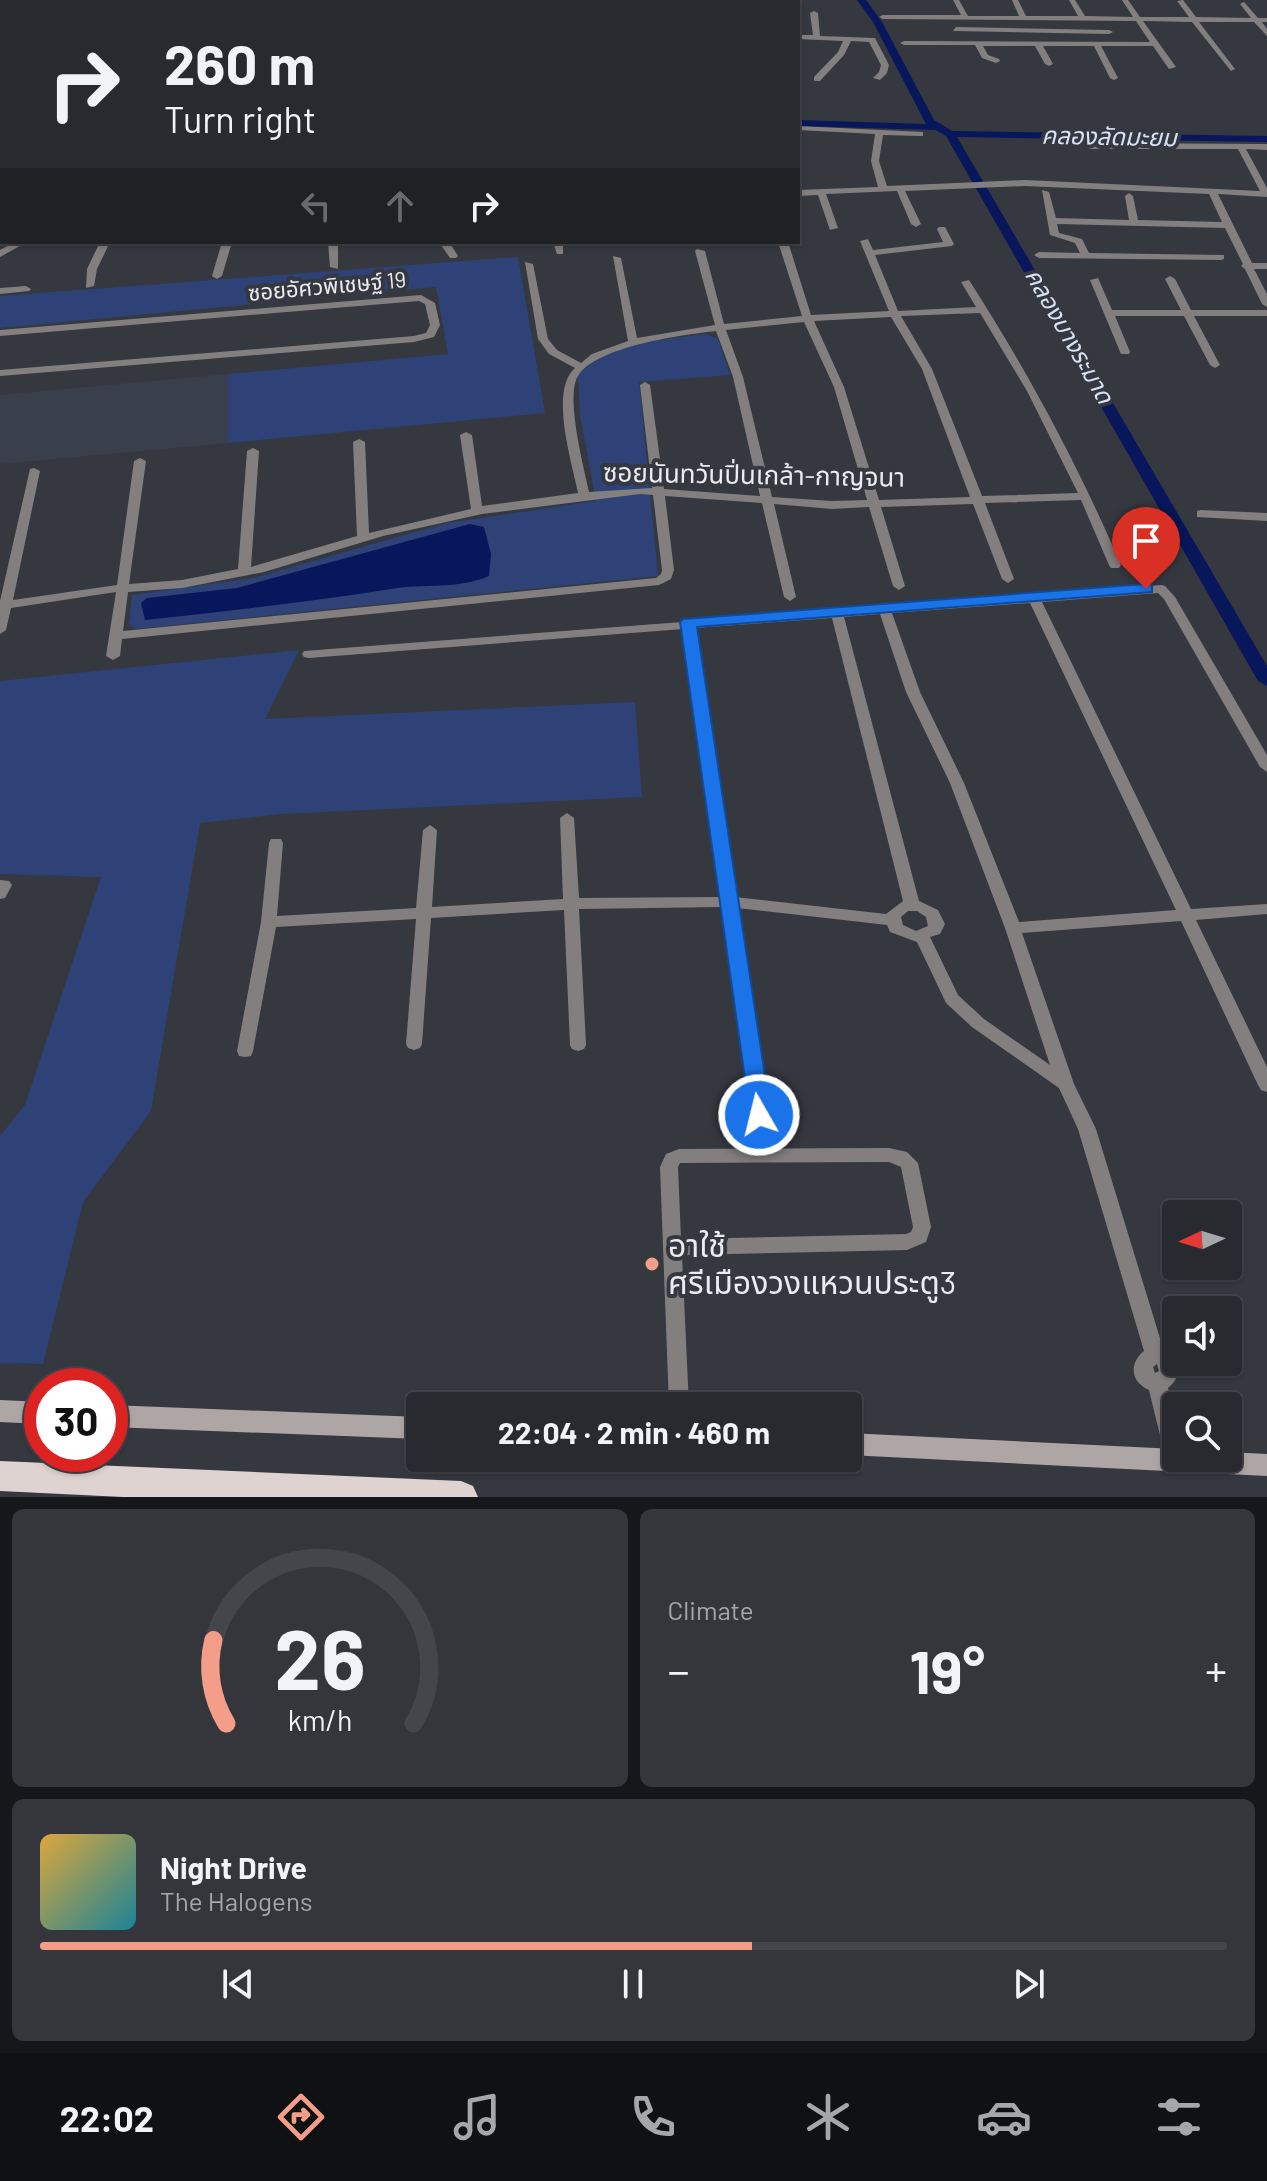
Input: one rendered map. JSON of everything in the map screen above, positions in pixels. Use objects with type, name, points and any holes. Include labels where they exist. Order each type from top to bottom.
[{"type":"highway","points":[[0,1476],[461,1497]]},
{"type":"main road","points":[[0,1411],[24,1412]]},
{"type":"main road","points":[[128,1417],[406,1427]]},
{"type":"main road","points":[[862,1445],[1162,1460]]},
{"type":"main road","points":[[1242,1464],[1267,1465]]},
{"type":"street","points":[[956,0],[965,17]]},
{"type":"street","points":[[1015,0],[1023,17]]},
{"type":"street","points":[[1072,0],[1082,18]]},
{"type":"street","points":[[1125,0],[1172,67]]},
{"type":"street","points":[[1180,1],[1231,69]]},
{"type":"street","points":[[1244,4],[1267,34]]},
{"type":"street","points":[[814,13],[817,39]]},
{"type":"street","points":[[896,27],[906,16]]},
{"type":"street","points":[[883,17],[1267,20]]},
{"type":"street","points":[[1001,17],[1006,43]]},
{"type":"street","points":[[956,29],[1109,32]]},
{"type":"street","points":[[800,37],[872,40],[885,65],[877,78]]},
{"type":"street","points":[[817,79],[841,53],[848,39]]},
{"type":"street","points":[[904,43],[1155,44]]},
{"type":"street","points":[[978,44],[985,56],[996,61]]},
{"type":"street","points":[[1038,44],[1049,64]]},
{"type":"street","points":[[1097,45],[1114,78]]},
{"type":"street","points":[[800,128],[920,134]]},
{"type":"street","points":[[879,132],[875,161],[883,188]]},
{"type":"street","points":[[1090,146],[1267,147]]},
{"type":"street","points":[[1241,147],[1266,194]]},
{"type":"street","points":[[800,193],[1025,183],[1266,194]]},
{"type":"street","points":[[899,187],[916,224]]},
{"type":"street","points":[[1211,190],[1267,304]]},
{"type":"street","points":[[821,192],[833,228]]},
{"type":"street","points":[[1045,192],[1055,235],[1079,241],[1086,256]]},
{"type":"street","points":[[1129,196],[1134,223]]},
{"type":"street","points":[[1051,221],[1226,225]]},
{"type":"street","points":[[870,253],[949,244],[942,229]]},
{"type":"street","points":[[865,241],[896,315],[927,369],[1008,579]]},
{"type":"street","points":[[0,254],[18,244]]},
{"type":"street","points":[[89,286],[92,269],[104,244]]},
{"type":"street","points":[[217,276],[226,244]]},
{"type":"street","points":[[333,244],[335,267]]},
{"type":"street","points":[[445,244],[453,256]]},
{"type":"street","points":[[784,245],[808,319],[839,387],[899,586]]},
{"type":"street","points":[[700,251],[720,327],[738,377],[790,597]]},
{"type":"street","points":[[1039,255],[1221,257]]},
{"type":"street","points":[[616,258],[633,342]]},
{"type":"street","points":[[528,264],[543,339],[553,352],[580,366]]},
{"type":"street","points":[[1246,266],[1267,266]]},
{"type":"street","points":[[1170,279],[1215,365]]},
{"type":"street","points":[[1095,280],[1125,352]]},
{"type":"street","points":[[966,282],[1032,391],[1086,496],[1115,565]]},
{"type":"street","points":[[0,291],[26,289]]},
{"type":"street","name":"ซอยอัศวพิเชษฐ์ 19","points":[[0,333],[421,298],[430,303],[435,325],[430,335],[414,339],[0,373]]},
{"type":"street","points":[[584,496],[569,394],[573,375],[588,357],[633,342],[720,327],[982,310]]},
{"type":"street","points":[[1109,313],[1267,313]]},
{"type":"street","points":[[116,636],[659,581],[667,576],[668,570],[645,385]]},
{"type":"street","points":[[466,435],[477,511]]},
{"type":"street","points":[[359,442],[363,538]]},
{"type":"street","points":[[244,572],[253,451]]},
{"type":"street","points":[[113,656],[140,461]]},
{"type":"street","points":[[0,630],[3,600],[34,471]]},
{"type":"street","name":"ซอยนันทวันปิ่นเกล้า-กาญจนา","points":[[3,600],[182,584],[244,572],[363,538],[477,511],[584,496],[658,493],[875,505],[1086,496]]},
{"type":"street","points":[[1201,514],[1267,517]]},
{"type":"street","points":[[309,654],[688,622],[1161,589],[1169,597],[1267,767]]},
{"type":"street","points":[[1034,598],[1267,1085]]},
{"type":"street","points":[[885,610],[913,692],[957,783],[1013,928],[1065,1084],[1087,1129],[1155,1356],[1147,1357],[1142,1362],[1148,1378],[1157,1382],[1162,1404]]},
{"type":"street","points":[[837,613],[912,905]]},
{"type":"street","points":[[688,622],[759,1115]]},
{"type":"street","points":[[567,818],[574,904],[578,1045]]},
{"type":"street","points":[[414,1044],[430,830]]},
{"type":"street","points":[[245,1051],[269,922],[276,843]]},
{"type":"street","points":[[0,885],[4,885],[0,894]]},
{"type":"street","points":[[269,922],[574,904],[728,902],[892,920],[902,933],[922,936],[934,930],[936,919],[928,910],[912,905],[897,910],[892,920]]},
{"type":"street","points":[[1013,928],[1267,909]]},
{"type":"street","points":[[922,936],[952,999],[978,1023],[1065,1084]]},
{"type":"street","points":[[675,1247],[907,1242],[919,1237],[922,1227],[909,1163],[901,1157],[889,1155],[679,1156],[672,1159],[669,1167],[675,1247],[679,1392]]},
{"type":"shaded area","points":[[518,257],[545,413],[228,443],[228,374],[448,354],[436,287],[0,328],[0,296]]},
{"type":"shaded area","points":[[706,334],[718,339],[730,375],[639,382],[658,576],[136,629],[129,624],[132,595],[253,578],[447,523],[596,501],[580,415],[578,375],[591,364],[621,349]]},
{"type":"shaded area","points":[[228,374],[228,443],[0,464],[0,395]]},
{"type":"shaded area","points":[[470,524],[484,527],[491,554],[489,576],[477,580],[145,620],[141,603],[147,598],[237,588]]},
{"type":"shaded area","points":[[299,650],[265,719],[635,702],[642,797],[281,814],[200,823],[151,1111],[83,1202],[43,1364],[0,1363],[0,1136],[25,1105],[101,877],[0,874],[0,681]]},
{"type":"waterway","name":"คลองบางระมาด","points":[[861,0],[877,22],[930,122],[950,134]]},
{"type":"waterway","points":[[800,123],[935,127]]},
{"type":"waterway","name":"คลองลัดมะยม","points":[[950,134],[1267,139]]},
{"type":"waterway","name":"คลองบางระมาด","points":[[950,134],[1267,681]]},
{"type":"place","name":"อาใช้ ศรีเมืองวงแหวนประตู3","points":[[652,1264]]},
{"type":"route","points":[[759,1115],[688,622],[1146,589]]}]
